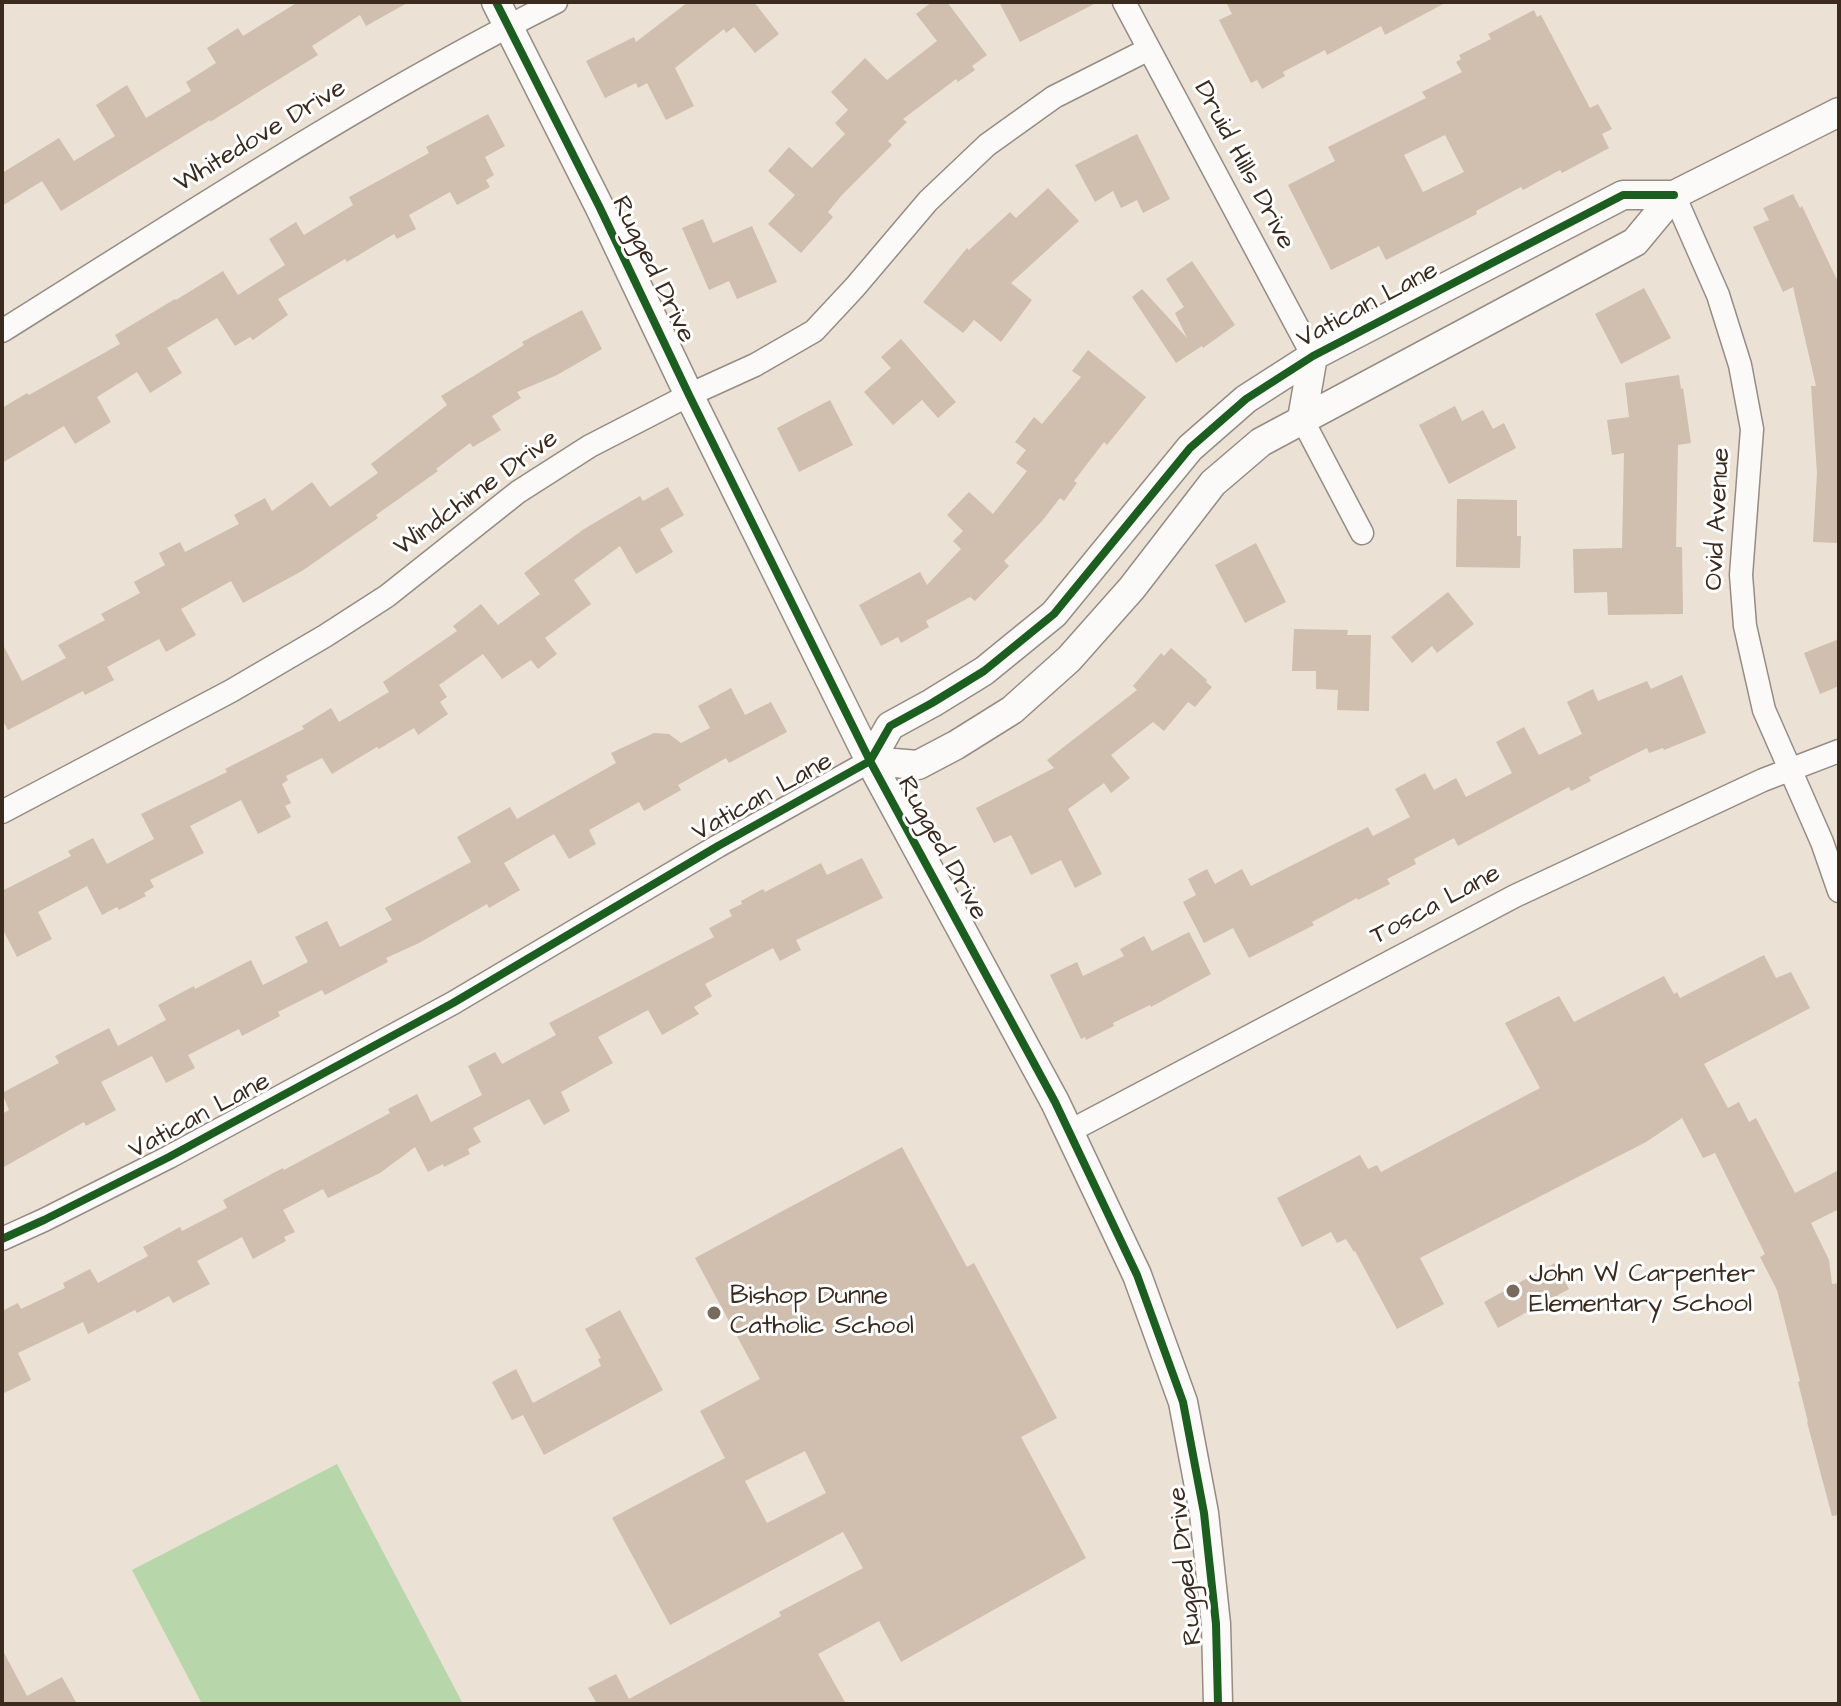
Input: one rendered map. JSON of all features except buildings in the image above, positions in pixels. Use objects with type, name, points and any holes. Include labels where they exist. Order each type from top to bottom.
[{"type":"street","name":"Whitedove Drive","points":[[2,331],[333,125],[503,14],[556,2]]},
{"type":"street","name":"Druid Hills Drive","points":[[1124,2],[1313,356]]},
{"type":"street","name":"Rugged Drive","points":[[503,14],[870,761],[1070,1131],[1137,1275],[1183,1402],[1204,1513],[1216,1624],[1218,1704]]},
{"type":"street","name":"Windchime Drive","points":[[2,812],[231,691],[325,636],[387,596],[518,492],[590,446],[755,365],[814,331],[928,201],[987,145],[1054,97],[1149,49]]},
{"type":"street","name":"Vatican Lane","points":[[870,761],[918,765],[1012,710],[1069,659],[1132,588],[1213,483],[1261,442],[1635,242],[1674,195],[1839,112]]},
{"type":"street","name":"Vatican Lane","points":[[2,1239],[169,1157],[453,1003],[718,846],[870,761],[890,726],[984,671],[1054,614],[1190,448],[1246,399],[1313,356],[1623,195],[1674,195]]},
{"type":"street","name":"Ovid Avenue","points":[[1674,195],[1718,295],[1740,365],[1752,429],[1741,575],[1745,626],[1764,710],[1822,842],[1839,891]]},
{"type":"street","points":[[1313,356],[1302,419],[1362,533]]},
{"type":"street","name":"Tosca Lane","points":[[1070,1131],[1515,896],[1750,786],[1839,751]]},
{"type":"green space","points":[[337,1464],[463,1704],[202,1704],[132,1570]]},
{"type":"cycle path","points":[[496,2],[870,761],[1055,1102],[1137,1275],[1183,1402],[1204,1513],[1216,1624],[1218,1704]]},
{"type":"cycle path","points":[[2,1239],[169,1157],[453,1003],[718,846],[870,761],[890,726],[984,671],[1054,614],[1190,448],[1246,399],[1313,356],[1623,195],[1674,195]]},
{"type":"place","name":"John W Carpenter Elementary School","points":[[1513,1291]]},
{"type":"place","name":"Bishop Dunne Catholic School","points":[[714,1313]]}]
